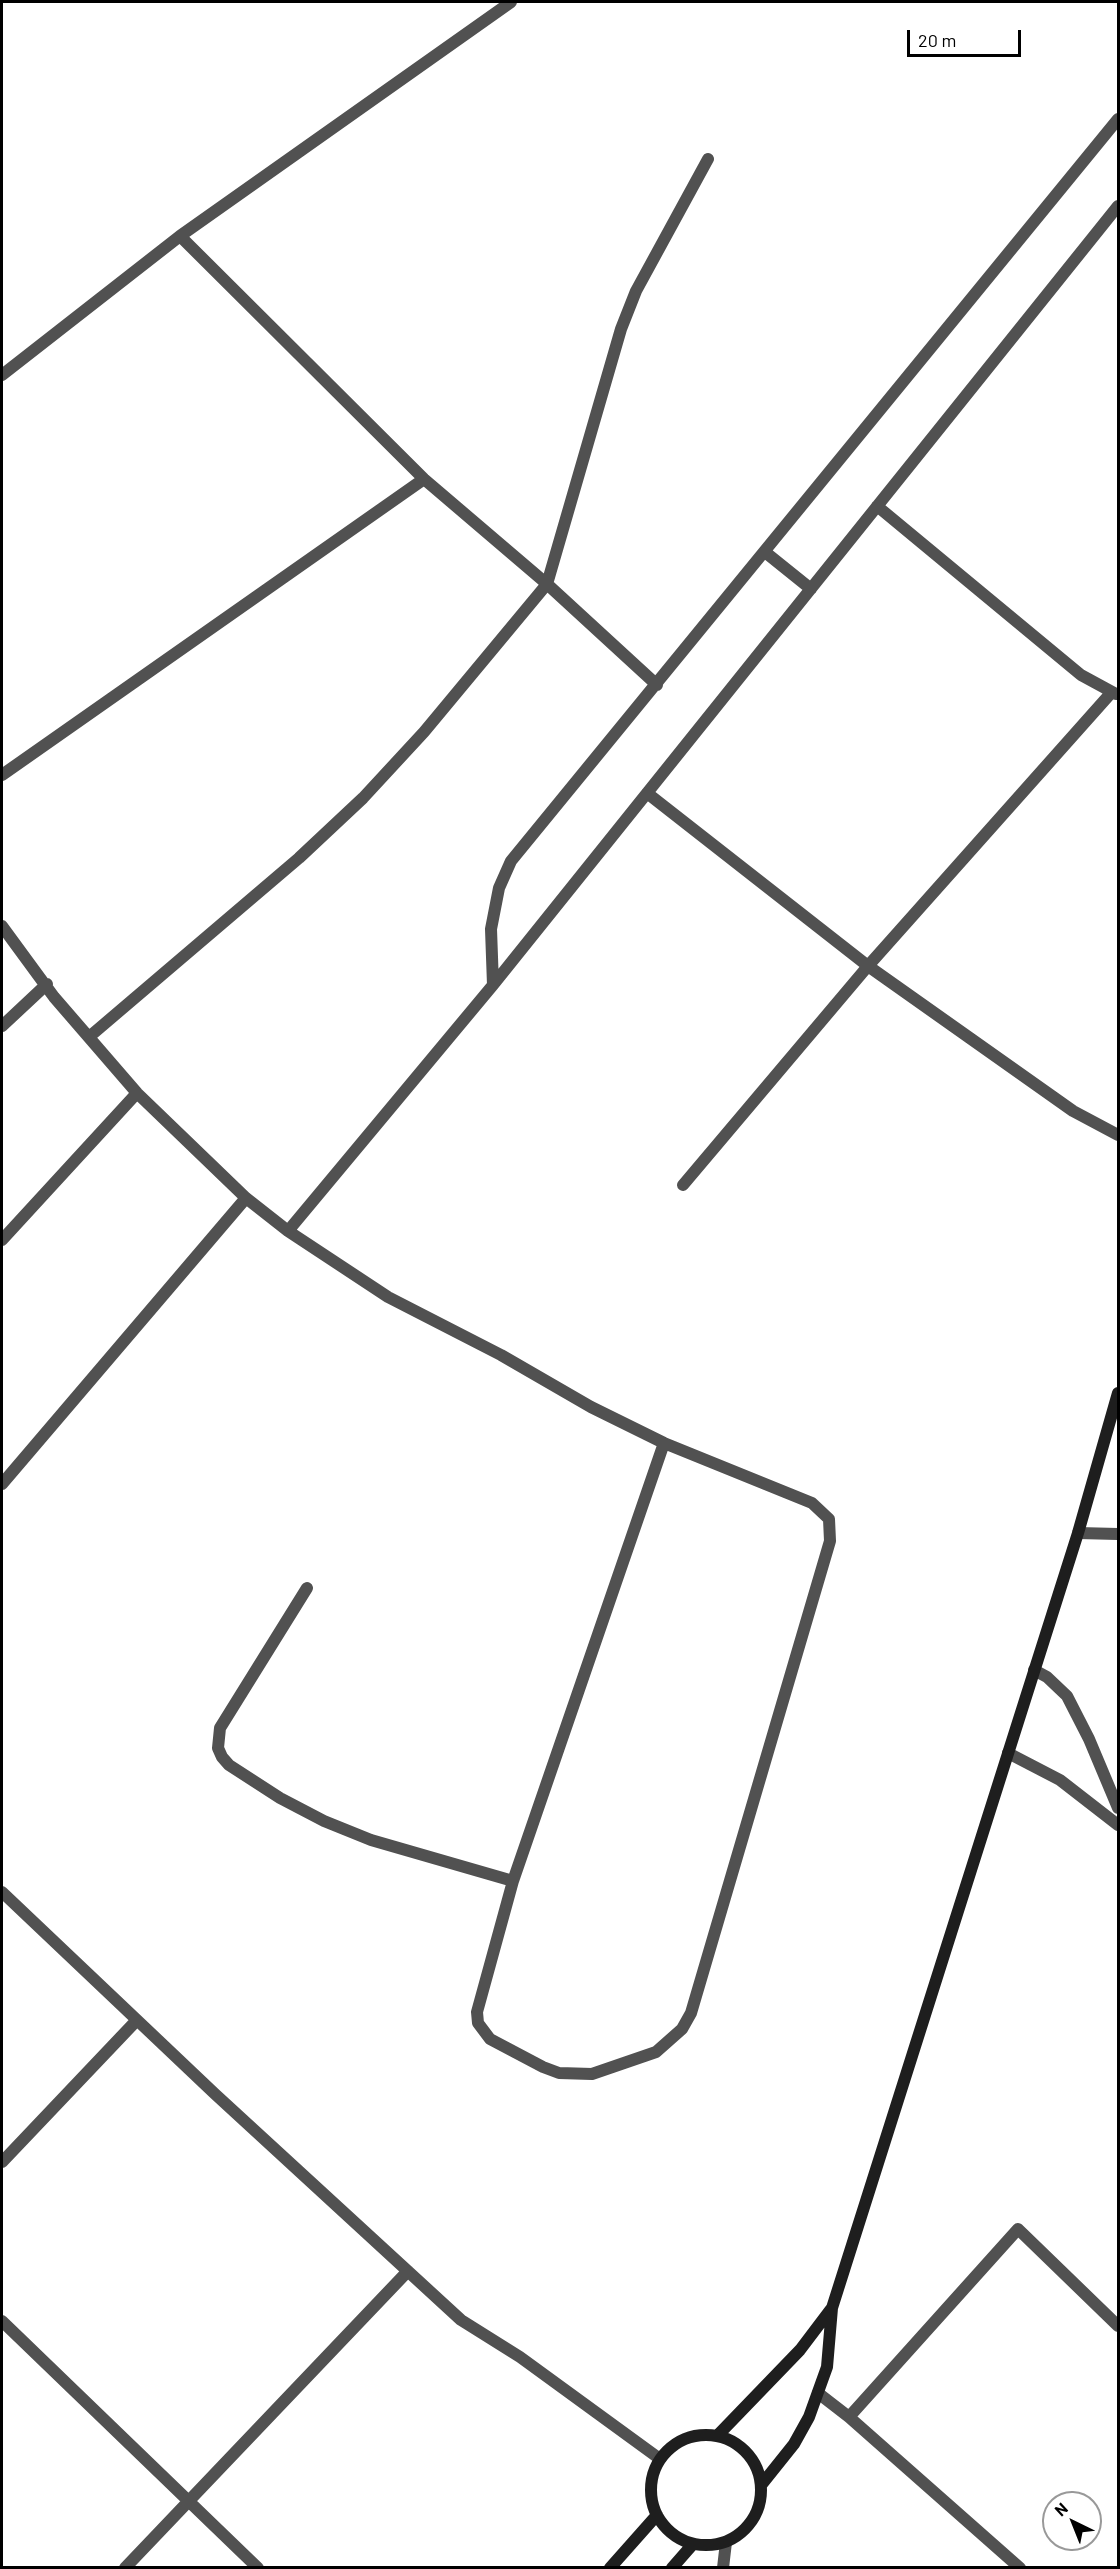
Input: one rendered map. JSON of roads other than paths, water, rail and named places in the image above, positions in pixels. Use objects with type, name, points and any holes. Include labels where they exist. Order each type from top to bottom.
[{"type":"street","points":[[2,375],[180,236],[511,2]]},
{"type":"street","points":[[493,985],[492,928],[499,888],[511,861],[1119,119]]},
{"type":"street","points":[[89,1037],[299,858],[363,798],[424,732],[547,584],[621,329],[636,291],[708,159]]},
{"type":"street","points":[[288,1231],[493,985],[1119,206]]},
{"type":"street","points":[[180,236],[424,479],[547,584],[657,685]]},
{"type":"street","points":[[2,775],[424,479]]},
{"type":"street","points":[[683,1185],[868,966],[1115,694],[1081,675],[877,506]]},
{"type":"street","points":[[765,552],[811,589]]},
{"type":"street","points":[[647,793],[868,966],[1073,1111],[1119,1135]]},
{"type":"street","points":[[2,926],[89,1037],[137,1093],[246,1198],[288,1231],[388,1297],[501,1356],[591,1407],[664,1443],[812,1503],[829,1519],[832,1529],[697,1997],[682,2029],[656,2052],[600,2072],[575,2075],[543,2067],[490,2039],[478,2023],[477,2012],[513,1881],[664,1443]]},
{"type":"street","points":[[2,1026],[47,984]]},
{"type":"street","points":[[2,1240],[137,1093]]},
{"type":"street","points":[[2,1484],[246,1198]]},
{"type":"street","points":[[762,2484],[794,2444],[818,2393],[827,2367],[832,2308],[1078,1533],[1119,1393]]},
{"type":"street","points":[[1078,1533],[1119,1534]]},
{"type":"street","points":[[307,1588],[220,1728],[218,1748],[222,1757],[229,1765],[280,1798],[324,1821],[371,1840],[513,1881]]},
{"type":"street","points":[[1034,1670],[1058,1686],[1067,1696],[1089,1739],[1119,1808]]},
{"type":"street","points":[[1008,1753],[1068,1785],[1119,1824]]},
{"type":"street","points":[[2,1892],[462,2320],[520,2357],[660,2459]]},
{"type":"street","points":[[2,2162],[137,2020]]},
{"type":"street","points":[[849,2417],[1018,2229],[1119,2326]]},
{"type":"street","points":[[125,2568],[408,2271]]},
{"type":"street","points":[[718,2435],[800,2350],[832,2308]]},
{"type":"street","points":[[2,2320],[258,2568]]},
{"type":"street","points":[[818,2393],[849,2417],[1020,2568]]},
{"type":"street","points":[[701,2434],[718,2435],[748,2452],[757,2467],[762,2484],[760,2501],[753,2520],[740,2534],[726,2542],[710,2545],[693,2544],[679,2538],[666,2528],[657,2515],[651,2486],[660,2459],[671,2446],[686,2438],[701,2434]]},
{"type":"street","points":[[610,2568],[657,2515]]},
{"type":"street","points":[[723,2568],[726,2542]]},
{"type":"street","points":[[672,2568],[693,2544]]}]
